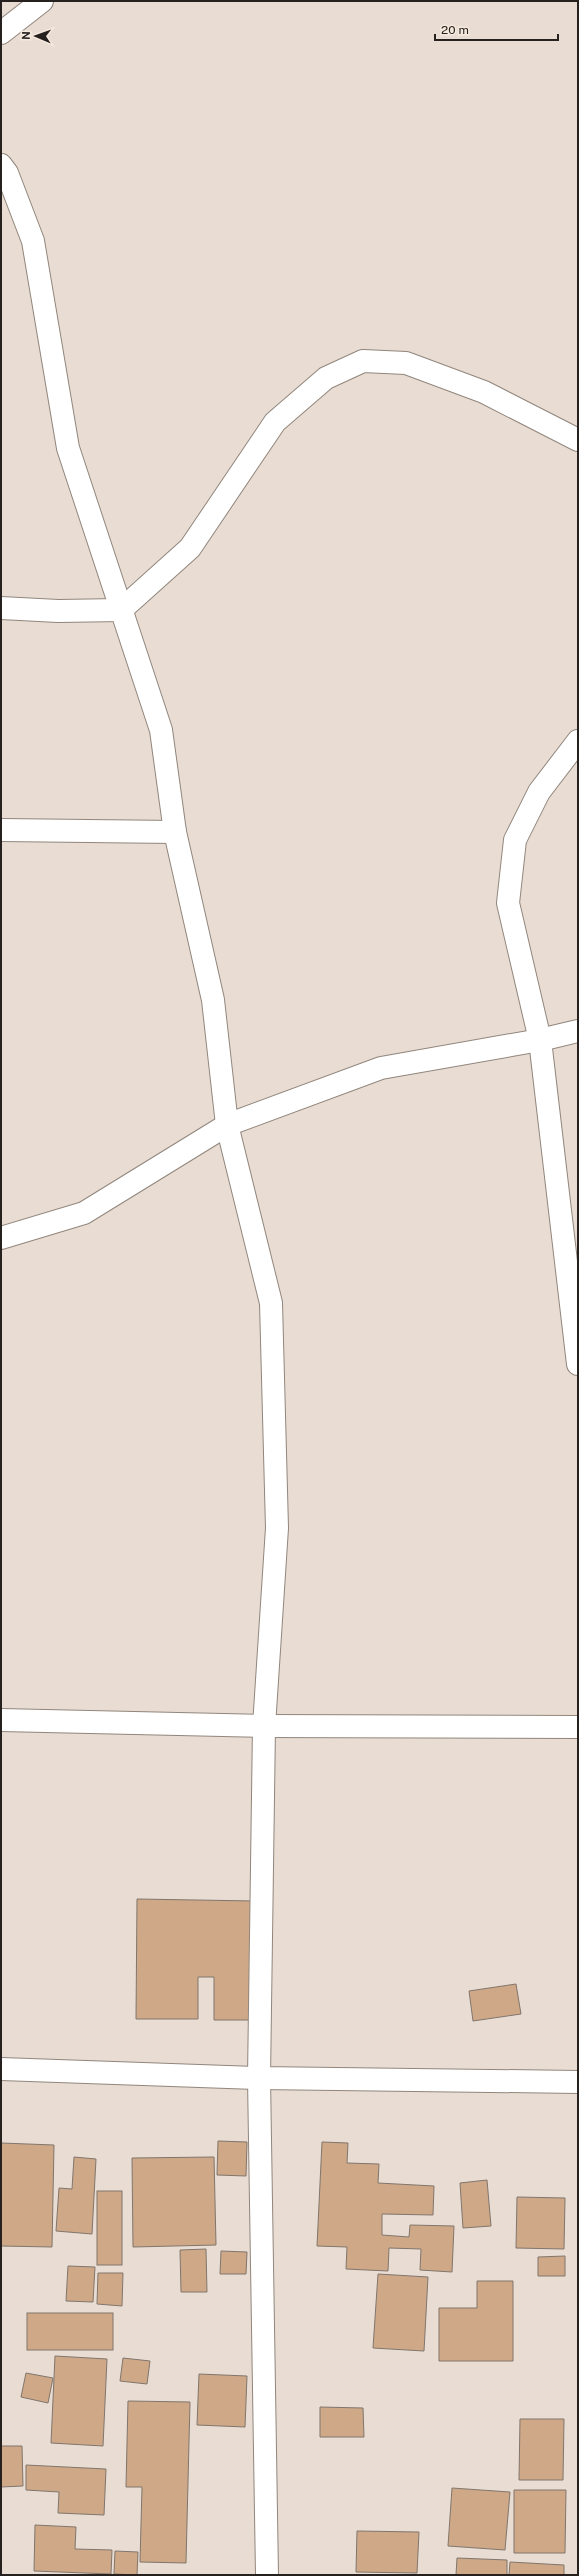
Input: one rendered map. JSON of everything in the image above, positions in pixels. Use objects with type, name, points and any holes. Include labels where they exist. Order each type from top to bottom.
[{"type":"street","points":[[1,33],[42,1]]},
{"type":"street","points":[[1,165],[7,173],[33,241],[68,448],[161,730],[175,832],[213,1000],[228,1125],[271,1303],[277,1528],[264,1726],[259,2078],[267,2575]]},
{"type":"street","points":[[1,608],[58,611],[121,610],[190,548],[275,422],[326,378],[363,360],[406,363],[413,365],[484,392],[578,440]]},
{"type":"street","points":[[578,741],[539,792],[514,840],[508,903],[540,1040],[578,1364]]},
{"type":"street","points":[[1,830],[175,832]]},
{"type":"street","points":[[1,1238],[84,1214],[228,1125],[381,1068],[540,1040],[578,1031]]},
{"type":"street","points":[[1,1720],[264,1726],[578,1727]]},
{"type":"street","points":[[1,2069],[259,2078],[578,2082]]},
{"type":"building","points":[[137,1899],[255,1901],[255,2020],[214,2020],[214,1977],[198,1977],[198,2019],[136,2019]]},
{"type":"building","points":[[516,1984],[521,2014],[473,2021],[469,1991]]},
{"type":"building","points":[[218,2141],[247,2142],[246,2176],[217,2175]]},
{"type":"building","points":[[322,2142],[348,2143],[347,2163],[379,2164],[378,2183],[434,2186],[433,2215],[382,2214],[382,2235],[409,2237],[410,2225],[454,2226],[452,2272],[420,2270],[421,2249],[389,2248],[388,2271],[346,2269],[347,2247],[317,2246]]},
{"type":"building","points":[[1,2143],[54,2145],[52,2247],[1,2246]]},
{"type":"building","points":[[74,2157],[96,2159],[92,2234],[56,2231],[59,2188],[72,2189]]},
{"type":"building","points":[[214,2157],[216,2245],[133,2247],[132,2158]]},
{"type":"building","points":[[487,2180],[491,2226],[463,2228],[460,2183]]},
{"type":"building","points":[[97,2191],[122,2191],[122,2265],[97,2265]]},
{"type":"building","points":[[517,2197],[565,2198],[564,2249],[516,2248]]},
{"type":"building","points":[[206,2249],[207,2292],[181,2292],[180,2250]]},
{"type":"building","points":[[221,2251],[247,2252],[246,2274],[220,2274]]},
{"type":"building","points":[[565,2256],[565,2276],[538,2276],[538,2257]]},
{"type":"building","points":[[68,2266],[95,2267],[93,2302],[66,2301]]},
{"type":"building","points":[[98,2273],[123,2273],[122,2306],[97,2304]]},
{"type":"building","points":[[378,2274],[428,2277],[424,2351],[373,2348]]},
{"type":"building","points":[[477,2281],[513,2281],[513,2361],[439,2361],[439,2308],[477,2308]]},
{"type":"building","points":[[27,2313],[113,2313],[113,2350],[27,2350]]},
{"type":"building","points":[[55,2356],[107,2359],[103,2446],[51,2443]]},
{"type":"building","points":[[123,2358],[150,2361],[147,2384],[120,2381]]},
{"type":"building","points":[[26,2373],[53,2378],[48,2403],[21,2397]]},
{"type":"building","points":[[199,2374],[247,2376],[245,2427],[197,2425]]},
{"type":"building","points":[[128,2401],[190,2402],[186,2563],[140,2562],[142,2487],[126,2487]]},
{"type":"building","points":[[320,2407],[363,2408],[364,2437],[320,2437]]},
{"type":"building","points":[[520,2419],[564,2419],[563,2480],[519,2480]]},
{"type":"building","points":[[1,2446],[22,2446],[23,2486],[1,2487]]},
{"type":"building","points":[[26,2465],[106,2469],[104,2515],[58,2513],[59,2492],[26,2490]]},
{"type":"building","points":[[452,2488],[510,2492],[505,2550],[448,2546]]},
{"type":"building","points":[[514,2490],[566,2490],[565,2553],[514,2553]]},
{"type":"building","points":[[35,2525],[76,2527],[75,2549],[112,2550],[111,2574],[34,2571]]},
{"type":"building","points":[[357,2531],[419,2532],[417,2573],[356,2572]]},
{"type":"building","points":[[115,2551],[138,2552],[137,2575],[114,2574]]},
{"type":"building","points":[[457,2558],[507,2560],[507,2575],[456,2575]]},
{"type":"building","points":[[510,2562],[564,2565],[564,2575],[509,2575]]}]
